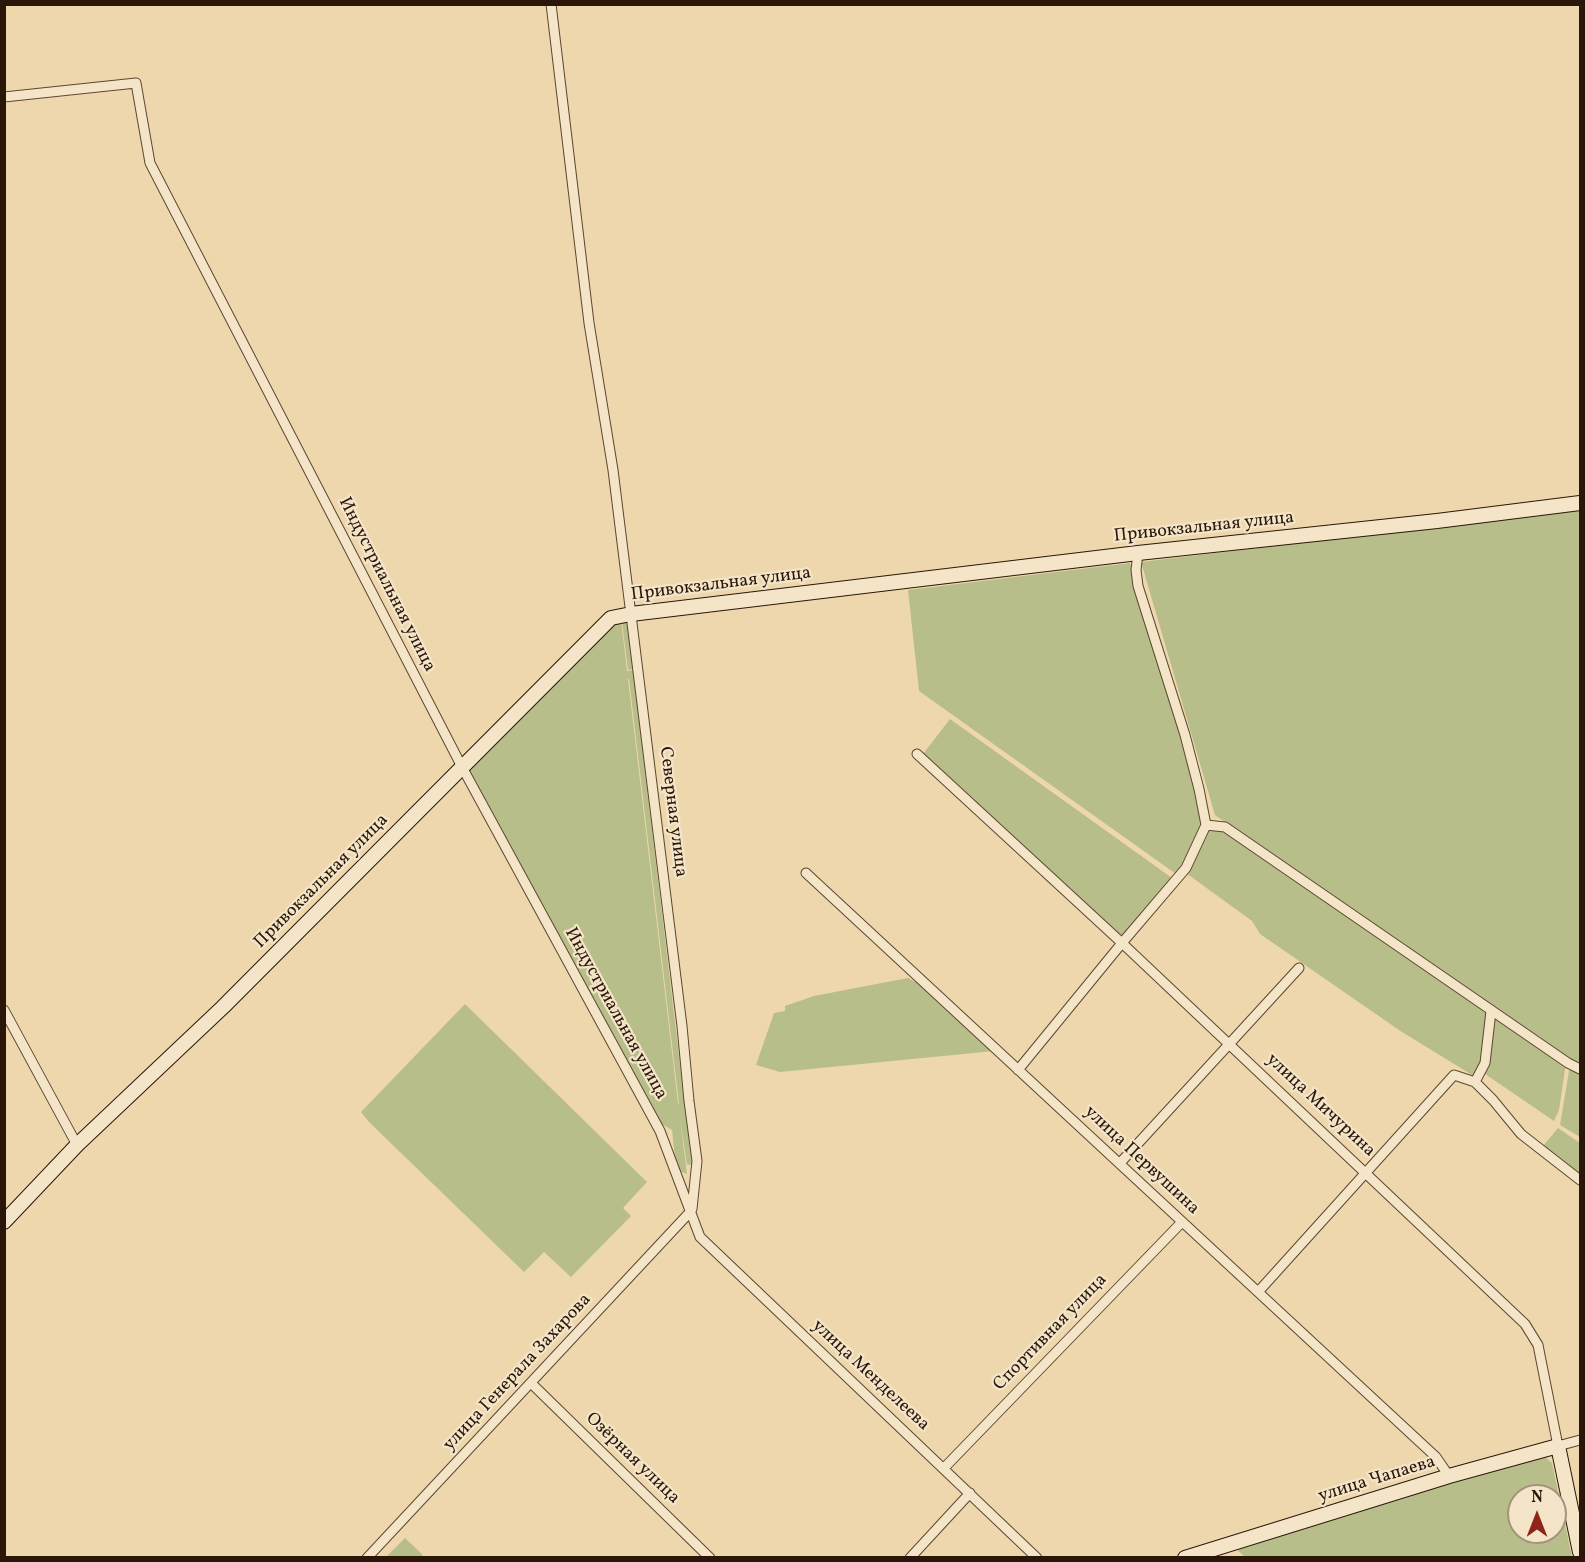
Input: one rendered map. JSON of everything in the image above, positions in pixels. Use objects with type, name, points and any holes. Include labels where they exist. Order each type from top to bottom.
[{"type":"main road","name":"Привокзальная улица","points":[[4,1222],[77,1145],[223,1007],[611,618],[1138,552],[1437,521],[1581,503]]},
{"type":"main road","name":"улица Чапаева","points":[[1185,1557],[1449,1476],[1558,1446]]},
{"type":"main road","name":"улица Мичурина","points":[[1558,1446],[1581,1552]]},
{"type":"street","name":"Северная улица","points":[[550,4],[589,323],[606,418],[697,1161],[692,1211]]},
{"type":"street","name":"Индустриальная улица","points":[[4,97],[136,83],[150,163],[462,767],[660,1131],[692,1211]]},
{"type":"street","points":[[1018,1070],[1186,868],[1206,825],[1185,735],[1138,586],[1136,570],[1138,552]]},
{"type":"street","name":"улица Мичурина","points":[[917,754],[1122,943],[1525,1324],[1538,1345],[1558,1446]]},
{"type":"street","points":[[1206,825],[1225,828],[1568,1064],[1581,1069]]},
{"type":"street","name":"улица Первушина","points":[[806,873],[1436,1457],[1449,1476]]},
{"type":"street","points":[[1120,1163],[1299,968]]},
{"type":"street","points":[[4,1010],[77,1145]]},
{"type":"street","points":[[1474,1082],[1485,1063],[1491,1011]]},
{"type":"street","points":[[1258,1292],[1454,1075],[1474,1082],[1493,1100],[1521,1134],[1581,1180]]},
{"type":"street","name":"улица Генерала Захарова","points":[[367,1557],[692,1211]]},
{"type":"street","name":"улица Менделеева","points":[[692,1211],[700,1237],[1037,1557]]},
{"type":"street","name":"Спортивная улица","points":[[944,1468],[1182,1222]]},
{"type":"street","name":"Озёрная улица","points":[[531,1383],[710,1557]]},
{"type":"street","name":"улица Чапаева","points":[[1558,1446],[1581,1440]]},
{"type":"street","points":[[910,1557],[970,1493]]},
{"type":"green space","points":[[1580,509],[1580,1067],[1215,815],[1141,562]]},
{"type":"green space","points":[[1130,563],[1182,738],[1203,825],[1183,866],[1176,874],[919,691],[908,590]]},
{"type":"green space","points":[[621,619],[627,671],[633,670],[692,1164],[687,1165],[680,1118],[687,1174],[679,1171],[672,1130],[658,1122],[647,1105],[468,768],[611,622]],"holes":[[[628,679],[629,679],[679,1104]]]},
{"type":"green space","points":[[628,621],[633,669],[628,670],[622,622]]},
{"type":"green space","points":[[950,719],[1172,878],[1122,937],[923,754]]},
{"type":"green space","points":[[1209,829],[1222,830],[1488,1012],[1480,1070],[1472,1075],[1402,1032],[1260,934],[1252,921],[1186,873]]},
{"type":"green space","points":[[908,978],[921,985],[994,1051],[780,1072],[756,1065],[774,1013],[785,1011],[785,1006],[814,996]]},
{"type":"green space","points":[[465,1004],[647,1182],[623,1208],[631,1216],[571,1277],[544,1252],[524,1272],[361,1112]]},
{"type":"green space","points":[[1495,1016],[1566,1063],[1559,1110],[1554,1121],[1485,1074]]},
{"type":"green space","points":[[1570,1065],[1580,1073],[1580,1137],[1560,1125]]},
{"type":"green space","points":[[1558,1128],[1580,1143],[1580,1176],[1543,1146]]},
{"type":"green space","points":[[1543,1455],[1552,1463],[1556,1484],[1507,1484],[1507,1544],[1567,1544],[1567,1534],[1572,1557],[1246,1558],[1234,1547]]},
{"type":"green space","points":[[405,1538],[423,1555],[420,1557],[386,1557]]}]
